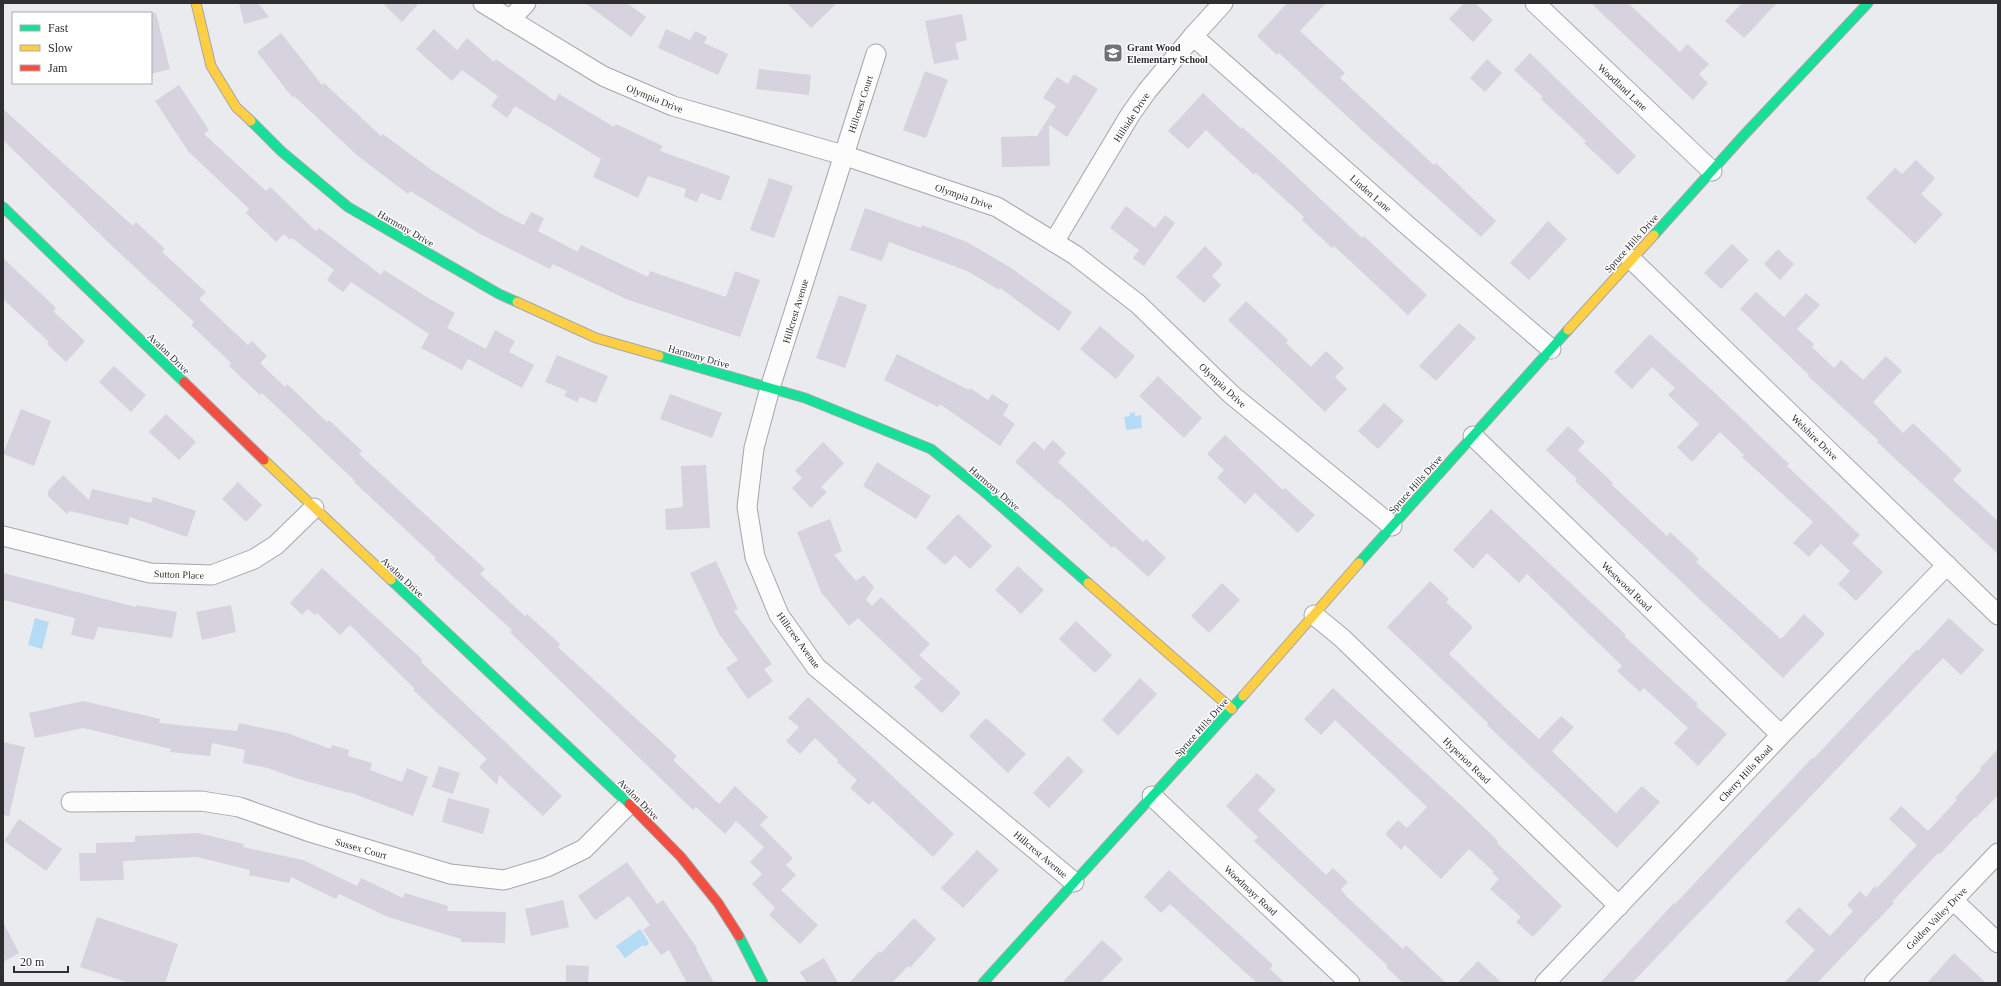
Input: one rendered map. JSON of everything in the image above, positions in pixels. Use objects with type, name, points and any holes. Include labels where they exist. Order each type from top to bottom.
[{"type":"street","name":"Harmony Drive","points":[[196,3],[201,30],[211,66],[236,107],[280,151],[348,207],[499,294],[596,338],[805,398],[931,449],[987,494],[1232,709]]},
{"type":"street","name":"Olympia Drive","points":[[484,3],[603,76],[673,106],[843,155],[997,207],[1075,255],[1138,304],[1232,395],[1392,526]]},
{"type":"street","points":[[510,20],[526,3]]},
{"type":"street","name":"Hillside Drive","points":[[1054,242],[1130,115],[1147,91],[1223,3]]},
{"type":"street","name":"Woodland Lane","points":[[1535,3],[1712,171]]},
{"type":"street","name":"Spruce Hills Drive","points":[[987,982],[1074,882],[1232,709],[1392,526],[1631,259],[1868,3]]},
{"type":"street","name":"Linden Lane","points":[[1193,36],[1408,226],[1551,349]]},
{"type":"street","name":"Hillcrest Court","points":[[843,155],[876,54]]},
{"type":"street","name":"Hillcrest Avenue","points":[[843,155],[770,388],[754,448],[747,507],[755,557],[779,615],[816,667],[1074,882]]},
{"type":"street","name":"Avalon Drive","points":[[3,207],[314,508],[629,804],[681,857],[718,903],[747,949],[763,983]]},
{"type":"street","name":"Welshire Drive","points":[[1631,259],[1998,615]]},
{"type":"street","name":"Westwood Road","points":[[1473,436],[1781,734]]},
{"type":"street","name":"Sutton Place","points":[[3,536],[150,573],[212,575],[254,559],[276,545],[314,508]]},
{"type":"street","name":"Cherry Hills Road","points":[[1545,983],[1781,734],[1947,565]]},
{"type":"street","name":"Hyperion Road","points":[[1314,615],[1342,638],[1619,906]]},
{"type":"street","name":"Woodmayr Road","points":[[1152,796],[1350,983]]},
{"type":"street","name":"Sussex Court","points":[[72,802],[201,801],[239,807],[313,833],[450,874],[504,880],[547,867],[584,849],[629,804]]},
{"type":"street","name":"Golden Valley Drive","points":[[1874,983],[1998,853]]},
{"type":"street","points":[[1953,900],[1998,942]]},
{"type":"water","points":[[1135,412],[1135,416],[1141,415],[1142,428],[1126,430],[1124,417],[1130,416],[1130,413]]},
{"type":"water","points":[[35,618],[49,622],[42,649],[28,645]]},
{"type":"water","points":[[640,929],[649,944],[644,947],[643,945],[625,958],[616,946]]},
{"type":"building","points":[[239,3],[258,3],[269,17],[244,24]]},
{"type":"building","points":[[382,3],[419,3],[402,22]]},
{"type":"building","points":[[585,3],[627,3],[646,17],[631,37]]},
{"type":"building","points":[[787,3],[837,3],[811,28]]},
{"type":"building","points":[[1287,3],[1326,3],[1300,31],[1345,73],[1340,78],[1434,165],[1436,163],[1496,221],[1481,237],[1365,133],[1279,53],[1277,55],[1257,36]]},
{"type":"building","points":[[1464,3],[1475,3],[1493,20],[1473,42],[1449,19]]},
{"type":"building","points":[[1591,3],[1628,3],[1680,52],[1687,44],[1709,64],[1699,74],[1708,83],[1693,100]]},
{"type":"building","points":[[1742,3],[1777,3],[1744,38],[1725,21]]},
{"type":"building","points":[[152,13],[156,13],[170,69],[152,74]]},
{"type":"building","points":[[962,14],[967,40],[955,43],[959,59],[934,64],[925,21]]},
{"type":"building","points":[[434,29],[457,50],[467,38],[494,62],[496,59],[555,101],[559,94],[614,127],[616,124],[663,146],[660,151],[730,176],[721,201],[701,193],[697,202],[684,197],[686,189],[648,176],[638,198],[593,177],[601,159],[515,106],[507,118],[491,106],[498,96],[462,70],[452,81],[416,49]]},
{"type":"building","points":[[666,29],[690,40],[695,31],[707,37],[704,43],[728,54],[718,75],[658,48]]},
{"type":"building","points":[[281,33],[322,85],[324,83],[381,136],[383,134],[433,171],[500,213],[524,225],[531,212],[544,218],[538,231],[578,252],[581,245],[648,277],[650,271],[726,297],[735,271],[760,280],[740,337],[626,299],[553,264],[550,269],[480,234],[410,191],[408,194],[358,156],[294,96],[292,97],[257,52]]},
{"type":"building","points":[[1530,53],[1636,156],[1618,175],[1584,143],[1586,141],[1541,99],[1543,97],[1514,70]]},
{"type":"building","points":[[1487,59],[1502,73],[1485,92],[1470,78]]},
{"type":"building","points":[[759,69],[811,75],[809,95],[756,89]]},
{"type":"building","points":[[925,71],[948,80],[926,138],[903,130]]},
{"type":"building","points":[[1074,74],[1098,89],[1067,137],[1049,125],[1050,166],[1002,167],[1001,137],[1037,136],[1056,106],[1043,98],[1057,77],[1068,84]]},
{"type":"building","points":[[179,85],[209,130],[204,134],[266,191],[270,187],[316,231],[319,228],[381,275],[384,270],[455,313],[447,328],[486,349],[495,330],[515,341],[509,352],[534,365],[522,388],[468,359],[462,370],[421,348],[429,334],[351,282],[343,292],[327,280],[334,270],[292,238],[290,240],[284,234],[276,242],[246,213],[249,209],[188,151],[155,101]]},
{"type":"building","points":[[1203,93],[1241,129],[1242,127],[1280,161],[1362,238],[1364,236],[1427,295],[1408,315],[1334,246],[1332,248],[1302,220],[1304,217],[1256,173],[1254,175],[1206,130],[1188,149],[1168,131]]},
{"type":"building","points":[[3,109],[133,226],[136,222],[165,249],[162,252],[206,292],[199,299],[248,345],[252,341],[267,356],[260,363],[285,387],[287,384],[327,422],[329,420],[362,451],[359,454],[485,569],[480,574],[525,616],[527,614],[560,644],[558,647],[677,756],[673,760],[719,804],[735,786],[768,817],[760,825],[793,858],[786,865],[796,875],[781,890],[818,925],[800,944],[769,915],[775,908],[752,884],[762,874],[750,862],[764,847],[736,821],[725,834],[696,807],[693,810],[510,632],[512,630],[434,559],[436,558],[354,482],[355,481],[262,393],[260,395],[229,366],[231,363],[191,325],[194,322],[113,247],[3,140]]},
{"type":"building","points":[[1916,160],[1935,178],[1921,194],[1943,214],[1915,244],[1866,198],[1895,168],[1902,174]]},
{"type":"building","points":[[769,178],[793,186],[774,238],[750,230]]},
{"type":"building","points":[[1126,206],[1155,228],[1165,215],[1175,223],[1144,266],[1133,258],[1139,250],[1110,228]]},
{"type":"building","points":[[865,208],[921,228],[922,225],[967,242],[1011,268],[1072,312],[1059,331],[1000,288],[999,290],[967,271],[889,242],[882,261],[850,250]]},
{"type":"building","points":[[1548,221],[1567,239],[1529,280],[1510,263]]},
{"type":"building","points":[[1732,244],[1749,260],[1721,289],[1704,273]]},
{"type":"building","points":[[1205,246],[1223,264],[1212,276],[1221,285],[1204,303],[1176,277]]},
{"type":"building","points":[[1778,249],[1794,264],[1780,280],[1764,264]]},
{"type":"building","points":[[3,258],[56,308],[53,311],[85,341],[66,362],[47,344],[49,342],[3,299]]},
{"type":"building","points":[[1756,292],[1784,317],[1806,293],[1820,305],[1797,329],[1814,344],[1812,347],[1834,368],[1841,360],[1863,380],[1886,356],[1902,371],[1873,402],[1903,433],[1913,423],[1962,470],[1953,480],[1998,521],[1998,554],[1877,442],[1878,440],[1808,376],[1809,375],[1740,309]]},
{"type":"building","points":[[839,295],[867,305],[845,368],[816,358]]},
{"type":"building","points":[[1246,301],[1288,340],[1286,343],[1311,367],[1326,351],[1344,368],[1335,377],[1347,389],[1325,412],[1228,320]]},
{"type":"building","points":[[1459,323],[1476,338],[1436,381],[1419,366]]},
{"type":"building","points":[[1100,326],[1135,356],[1116,379],[1080,349]]},
{"type":"building","points":[[1650,334],[1714,392],[1789,464],[1787,466],[1860,535],[1852,543],[1883,572],[1856,601],[1838,584],[1850,571],[1821,544],[1809,557],[1793,543],[1813,522],[1742,457],[1744,455],[1720,432],[1692,462],[1677,447],[1699,424],[1668,395],[1675,388],[1652,367],[1632,389],[1614,372]]},
{"type":"building","points":[[897,354],[969,390],[970,388],[988,400],[992,394],[1009,405],[1003,415],[1015,424],[1000,446],[940,404],[938,407],[884,380]]},
{"type":"building","points":[[557,355],[608,376],[596,403],[580,397],[577,402],[564,396],[567,391],[545,382]]},
{"type":"building","points":[[114,366],[146,395],[131,412],[99,382]]},
{"type":"building","points":[[1158,376],[1202,418],[1184,438],[1139,396]]},
{"type":"building","points":[[670,394],[722,413],[712,438],[660,419]]},
{"type":"building","points":[[1384,403],[1404,421],[1378,449],[1358,431]]},
{"type":"building","points":[[21,409],[51,421],[34,466],[3,454]]},
{"type":"building","points":[[166,414],[196,442],[179,460],[149,432]]},
{"type":"building","points":[[1568,426],[1585,442],[1578,450],[1613,483],[1612,485],[1667,536],[1670,532],[1699,559],[1696,562],[1781,639],[1804,614],[1825,634],[1783,678],[1575,481],[1577,479],[1546,450]]},
{"type":"building","points":[[1225,435],[1283,490],[1285,488],[1315,515],[1298,533],[1255,493],[1245,504],[1217,478],[1224,470],[1207,454]]},
{"type":"building","points":[[1053,440],[1066,453],[1058,462],[1143,542],[1146,539],[1166,558],[1148,577],[1114,546],[1112,548],[1059,499],[1058,500],[1015,462],[1034,441],[1044,450]]},
{"type":"building","points":[[823,442],[844,463],[821,487],[827,492],[811,508],[792,488],[802,478],[795,471]]},
{"type":"building","points":[[877,462],[931,496],[916,519],[863,486]]},
{"type":"building","points":[[706,465],[710,528],[666,530],[665,509],[683,507],[681,466]]},
{"type":"building","points":[[63,475],[89,500],[92,489],[151,503],[153,497],[196,511],[187,537],[130,517],[128,525],[70,511],[67,514],[48,496],[48,491]]},
{"type":"building","points":[[238,482],[262,505],[246,522],[222,499]]},
{"type":"building","points":[[1491,509],[1626,635],[1624,636],[1698,704],[1696,706],[1727,734],[1698,766],[1674,743],[1688,728],[1644,688],[1640,692],[1617,671],[1622,666],[1527,574],[1519,583],[1487,553],[1473,569],[1453,550]]},
{"type":"building","points":[[958,514],[992,546],[970,569],[955,555],[945,565],[926,548]]},
{"type":"building","points":[[830,519],[842,551],[834,555],[856,581],[864,575],[874,587],[866,600],[872,606],[881,597],[930,644],[919,655],[961,693],[942,713],[914,687],[922,679],[858,618],[849,626],[821,592],[797,532]]},
{"type":"building","points":[[716,561],[738,609],[734,611],[772,664],[764,669],[773,681],[748,699],[726,668],[738,660],[719,634],[690,573]]},
{"type":"building","points":[[1018,566],[1044,590],[1021,614],[995,590]]},
{"type":"building","points":[[322,568],[423,660],[421,662],[562,796],[543,816],[499,775],[497,785],[479,767],[487,759],[413,690],[415,689],[350,625],[340,635],[317,613],[315,615],[308,609],[302,615],[290,603]]},
{"type":"building","points":[[3,573],[136,607],[136,605],[177,612],[172,638],[98,627],[94,640],[71,635],[75,618],[3,600]]},
{"type":"building","points":[[1430,581],[1449,599],[1446,602],[1473,627],[1449,654],[1539,739],[1561,716],[1574,727],[1552,751],[1616,813],[1642,786],[1660,802],[1617,848],[1487,725],[1488,723],[1387,627]]},
{"type":"building","points":[[1222,583],[1240,600],[1209,633],[1191,616]]},
{"type":"building","points":[[231,605],[236,632],[202,640],[196,612]]},
{"type":"building","points":[[1949,618],[1984,650],[1961,675],[1943,658],[1632,983],[1600,983],[1812,758],[1813,759],[1917,649],[1918,651]]},
{"type":"building","points":[[1076,621],[1112,655],[1095,673],[1059,639]]},
{"type":"building","points":[[1140,678],[1157,694],[1118,736],[1102,720]]},
{"type":"building","points":[[1333,688],[1464,808],[1498,841],[1497,843],[1562,906],[1533,937],[1516,922],[1521,917],[1490,889],[1499,879],[1492,873],[1494,872],[1469,849],[1441,879],[1405,845],[1401,850],[1385,834],[1398,820],[1407,828],[1427,807],[1335,720],[1321,735],[1304,719]]},
{"type":"building","points":[[808,697],[954,834],[933,857],[873,801],[869,805],[850,788],[857,780],[837,762],[838,760],[815,738],[800,754],[786,741],[799,727],[788,718]]},
{"type":"building","points":[[83,701],[160,719],[159,723],[237,731],[239,723],[287,733],[331,749],[332,745],[349,750],[348,756],[372,763],[370,770],[402,782],[407,768],[428,777],[413,816],[349,792],[295,778],[268,768],[243,763],[245,750],[212,743],[210,756],[170,752],[171,749],[83,728],[35,738],[29,713]]},
{"type":"building","points":[[986,718],[1026,754],[1008,773],[969,736]]},
{"type":"building","points":[[3,742],[25,747],[9,816],[3,815]]},
{"type":"building","points":[[1998,749],[1998,795],[1940,854],[1938,853],[1892,902],[1894,903],[1817,983],[1784,983],[1815,950],[1785,922],[1799,907],[1830,936],[1853,911],[1847,905],[1860,891],[1866,897],[1875,886],[1877,888],[1917,845],[1889,819],[1901,806],[1928,831],[1957,800],[1955,798]]},
{"type":"building","points":[[1068,756],[1084,771],[1049,808],[1033,793]]},
{"type":"building","points":[[439,766],[460,773],[453,794],[432,787]]},
{"type":"building","points":[[1257,773],[1276,790],[1258,810],[1326,875],[1333,868],[1348,882],[1341,889],[1347,897],[1403,949],[1406,945],[1446,983],[1403,983],[1386,967],[1387,965],[1254,841],[1258,837],[1226,806]]},
{"type":"building","points":[[448,798],[490,809],[483,834],[442,822]]},
{"type":"building","points":[[19,819],[62,849],[46,871],[4,841]]},
{"type":"building","points":[[198,833],[244,844],[243,847],[303,860],[357,886],[361,878],[403,898],[405,893],[448,906],[447,911],[506,912],[505,943],[461,942],[461,939],[388,917],[339,894],[336,899],[291,877],[289,883],[249,875],[250,870],[197,857],[123,861],[124,880],[80,881],[79,853],[96,853],[96,843],[135,842],[135,836]]},
{"type":"building","points":[[977,850],[999,870],[963,908],[941,888]]},
{"type":"building","points":[[627,862],[657,904],[663,900],[697,948],[696,949],[714,983],[687,983],[669,950],[661,955],[643,930],[650,925],[629,896],[595,920],[578,896]]},
{"type":"building","points":[[1169,870],[1273,965],[1270,969],[1285,983],[1257,983],[1170,904],[1161,913],[1144,897]]},
{"type":"building","points":[[563,900],[569,927],[531,936],[525,909]]},
{"type":"building","points":[[97,917],[178,944],[165,983],[129,983],[80,967]]},
{"type":"building","points":[[914,918],[936,939],[910,968],[908,966],[892,983],[849,983],[879,951],[881,953]]},
{"type":"building","points":[[3,922],[19,953],[3,962]]},
{"type":"building","points":[[1102,940],[1123,959],[1100,983],[1062,983]]},
{"type":"building","points":[[1954,953],[1986,983],[1927,983]]},
{"type":"building","points":[[824,958],[838,983],[807,983],[800,972]]},
{"type":"building","points":[[1478,961],[1502,983],[1457,983]]},
{"type":"building","points":[[566,965],[589,966],[588,983],[566,983]]},
{"type":"traffic: fast","points":[[1654,235],[1744,135],[1868,3]]},
{"type":"traffic: fast","points":[[251,121],[281,151],[348,207],[499,294],[517,302]]},
{"type":"traffic: fast","points":[[3,207],[184,382]]},
{"type":"traffic: fast","points":[[1359,563],[1568,330]]},
{"type":"traffic: fast","points":[[659,356],[805,398],[931,449],[987,494],[1088,583]]},
{"type":"traffic: fast","points":[[391,580],[629,804]]},
{"type":"traffic: fast","points":[[983,983],[1243,696]]},
{"type":"traffic: fast","points":[[739,936],[763,983]]},
{"type":"traffic: slow","points":[[196,3],[211,66],[236,107],[251,121]]},
{"type":"traffic: slow","points":[[1568,330],[1654,235]]},
{"type":"traffic: slow","points":[[517,302],[596,338],[659,356]]},
{"type":"traffic: slow","points":[[264,460],[391,580]]},
{"type":"traffic: slow","points":[[1243,696],[1359,563]]},
{"type":"traffic: slow","points":[[1088,583],[1232,709]]},
{"type":"traffic: jam","points":[[184,382],[264,460]]},
{"type":"traffic: jam","points":[[629,804],[681,857],[718,903],[739,936]]},
{"type":"place","name":"Grant Wood Elementary School","points":[[1113,53]]}]
